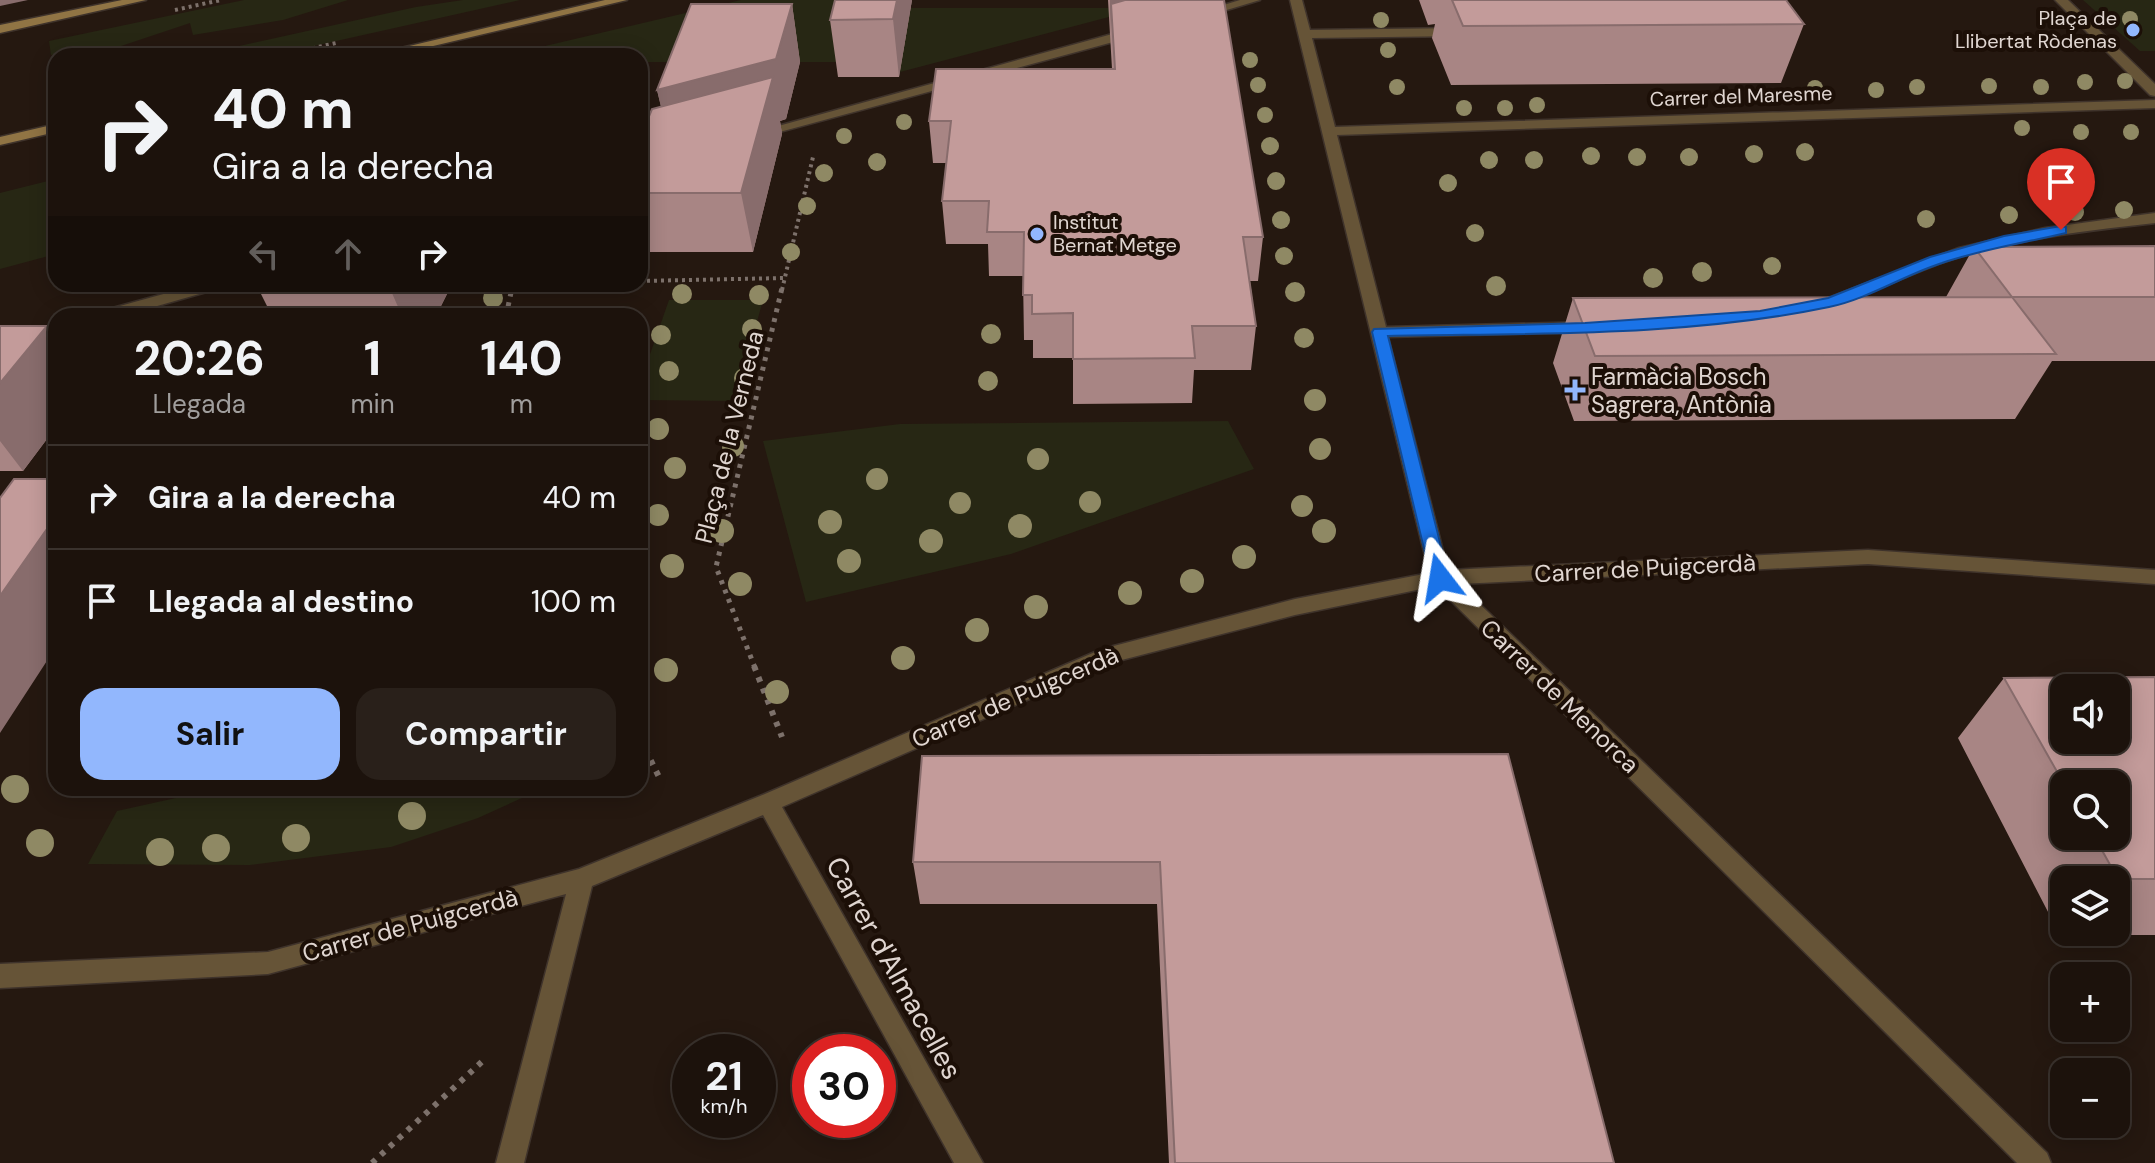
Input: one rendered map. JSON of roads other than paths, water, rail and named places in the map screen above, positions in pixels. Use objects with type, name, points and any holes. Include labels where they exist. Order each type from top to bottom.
[{"type":"main road","points":[[0,29],[140,0]]},
{"type":"main road","points":[[409,48],[621,0]]},
{"type":"main road","points":[[0,141],[48,130]]},
{"type":"street","points":[[1186,18],[1254,0]]},
{"type":"street","points":[[1296,0],[1440,578]]},
{"type":"street","points":[[2061,0],[2155,92]]},
{"type":"street","points":[[746,137],[1142,30]]},
{"type":"street","points":[[1305,34],[1470,32]]},
{"type":"street","name":"Carrer del Maresme","points":[[1329,131],[2155,104]]},
{"type":"street","points":[[1803,307],[1832,302],[1935,260],[2004,240],[2089,225],[2155,218]]},
{"type":"street","points":[[132,308],[190,292]]},
{"type":"street","points":[[1379,332],[1608,326]]},
{"type":"street","points":[[0,345],[48,332]]},
{"type":"street","name":"Carrer de Puigcerdà","points":[[0,976],[268,963],[582,879],[768,803],[1109,655],[1295,607],[1440,578],[1868,557],[2155,577]]},
{"type":"street","name":"Carrer de Menorca","points":[[1440,578],[2037,1163]]},
{"type":"street","name":"Carrer d'Almacelles","points":[[768,803],[969,1163]]},
{"type":"street","points":[[510,1163],[582,879]]},
{"type":"place","name":"Plaça de Llibertat Ròdenas","points":[[2133,30]]},
{"type":"place","name":"Institut Bernat Metge","points":[[1037,234]]},
{"type":"place","name":"Farmàcia Bosch Sagrera, Antònia","points":[[1575,390]]}]
